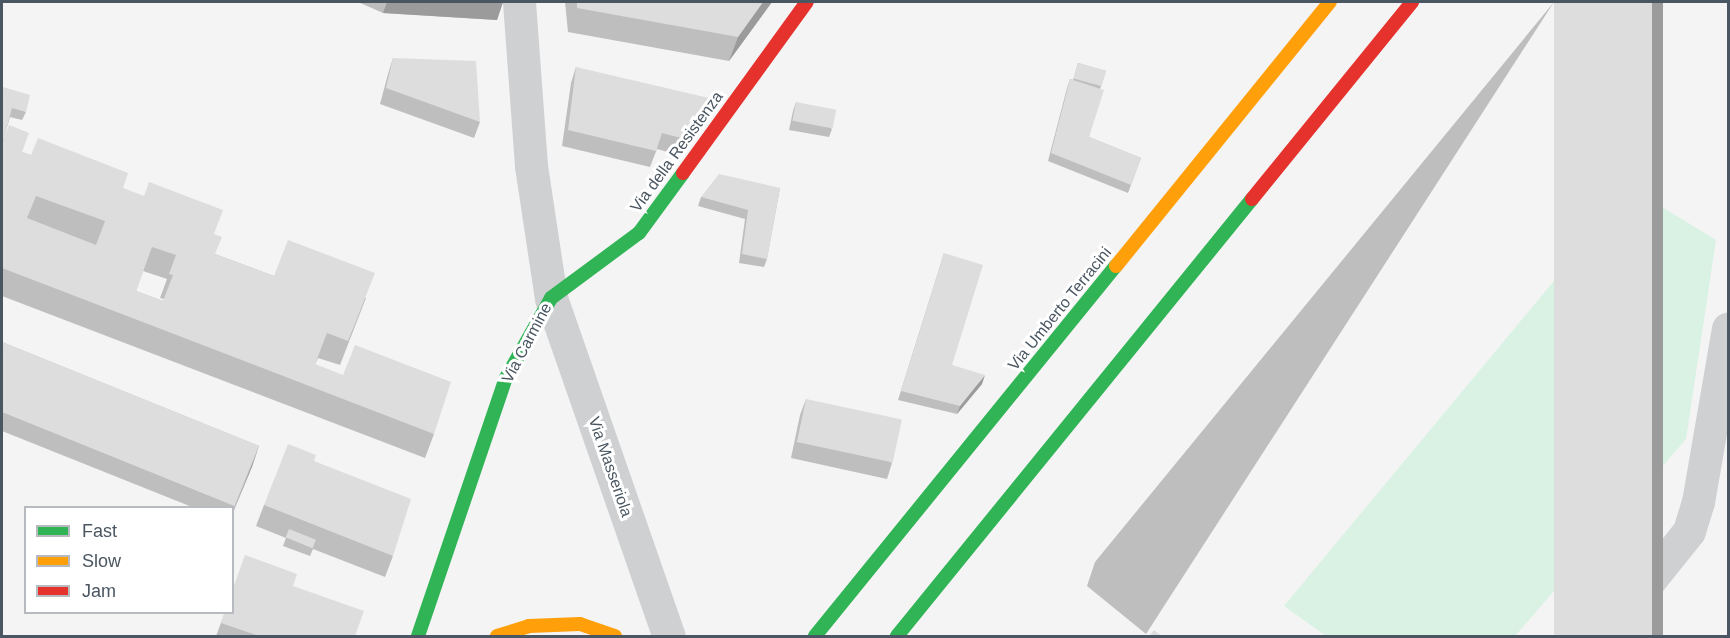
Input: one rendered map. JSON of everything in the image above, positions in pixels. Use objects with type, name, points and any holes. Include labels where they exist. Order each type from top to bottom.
[{"type":"street","name":"Via Carmine","points":[[418,636],[506,378],[551,298],[531,166],[519,2]]},
{"type":"street","name":"Via della Resistenza","points":[[551,298],[639,232],[807,2]]},
{"type":"street","name":"Via Umberto Terracini","points":[[815,636],[1330,2]]},
{"type":"street","points":[[897,636],[1412,2]]},
{"type":"street","name":"Via Masseriola","points":[[551,298],[669,636]]},
{"type":"street","points":[[1605,636],[1689,531],[1698,502],[1728,329]]},
{"type":"street","points":[[497,636],[529,626],[580,624],[615,636]]},
{"type":"green space","points":[[1631,188],[1716,240],[1686,439],[1515,636],[1326,636],[1284,606]]},
{"type":"building","points":[[577,2],[763,2],[738,37],[577,8]]},
{"type":"building","points":[[1554,2],[1652,2],[1652,636],[1554,636]]},
{"type":"building","points":[[393,58],[476,61],[480,122],[386,88]]},
{"type":"building","points":[[1078,63],[1106,71],[1101,86],[1074,78]]},
{"type":"building","points":[[576,67],[709,98],[681,138],[662,133],[656,151],[568,130]]},
{"type":"building","points":[[1070,79],[1104,90],[1089,137],[1141,158],[1131,185],[1051,153]]},
{"type":"building","points":[[3,87],[30,95],[26,112],[12,108],[3,141],[2,92]]},
{"type":"building","points":[[796,102],[836,110],[833,128],[792,121]]},
{"type":"building","points":[[9,125],[29,133],[22,152],[31,155],[38,138],[128,173],[123,188],[144,196],[149,182],[223,210],[214,234],[222,237],[215,254],[274,276],[288,240],[375,273],[348,341],[327,333],[315,364],[343,375],[355,345],[451,382],[434,434],[2,268],[2,144]],"holes":[[[36,196],[105,221],[96,245],[27,218]],[[152,247],[176,255],[169,274],[173,275],[163,301],[136,291]]]},
{"type":"building","points":[[719,174],[780,188],[767,259],[742,254],[748,210],[701,197]]},
{"type":"building","points":[[944,253],[983,265],[952,365],[985,375],[960,406],[901,391]]},
{"type":"building","points":[[2,342],[259,446],[234,506],[2,412]]},
{"type":"building","points":[[806,399],[902,419],[893,462],[797,442]]},
{"type":"building","points":[[288,444],[316,455],[314,461],[411,499],[393,556],[264,505]]},
{"type":"building","points":[[289,529],[316,540],[313,548],[286,537]]},
{"type":"building","points":[[245,555],[297,574],[293,586],[364,611],[355,636],[259,636],[221,623],[224,614],[234,614],[234,585]]},
{"type":"building","points":[[1154,630],[1162,636],[1149,636]]},
{"type":"traffic: fast","points":[[418,636],[506,378],[551,298],[639,233],[683,173]]},
{"type":"traffic: fast","points":[[897,636],[1252,199]]},
{"type":"traffic: fast","points":[[815,636],[1116,266]]},
{"type":"traffic: slow","points":[[1116,266],[1330,2]]},
{"type":"traffic: slow","points":[[497,636],[529,626],[580,624],[615,636]]},
{"type":"traffic: jam","points":[[683,173],[807,2]]},
{"type":"traffic: jam","points":[[1252,199],[1412,2]]}]
